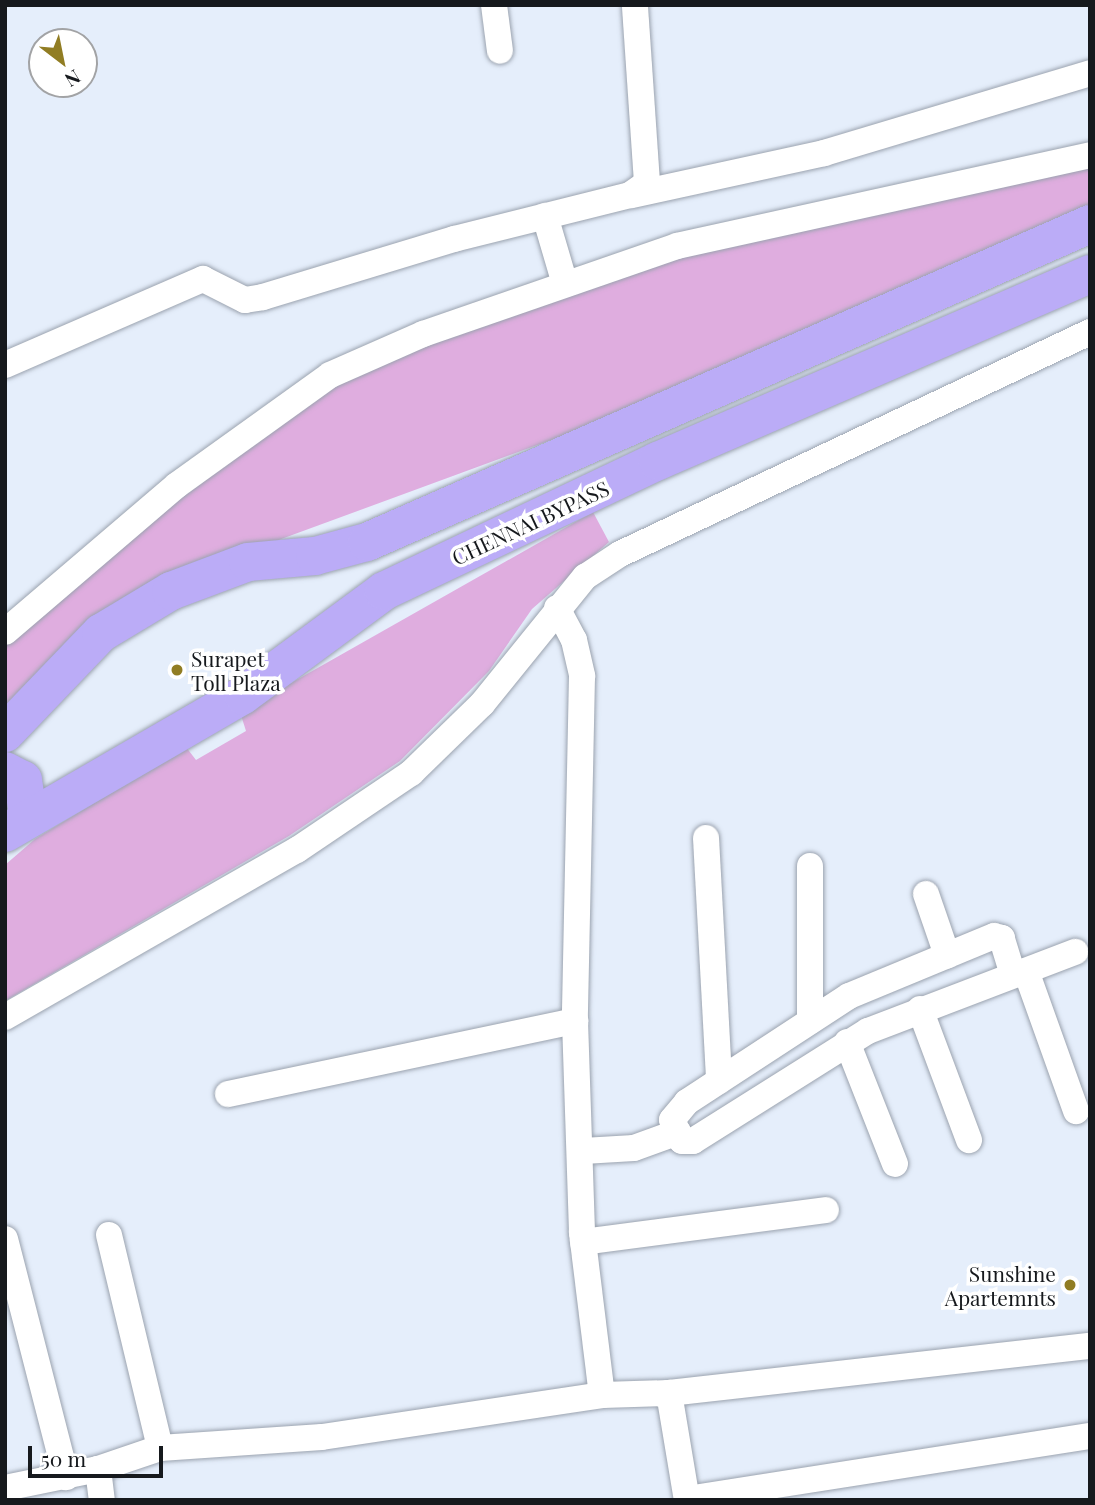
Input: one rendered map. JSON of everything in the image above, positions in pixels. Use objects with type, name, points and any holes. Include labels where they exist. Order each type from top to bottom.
[{"type":"highway","points":[[5,733],[100,633],[172,591],[248,562],[315,556],[367,542],[1090,224]]},
{"type":"highway","name":"CHENNAI BYPASS","points":[[17,824],[243,695],[384,591],[658,461],[1090,274]]},
{"type":"highway","points":[[367,542],[384,591]]},
{"type":"highway","points":[[5,771],[23,780],[17,824]]},
{"type":"street","points":[[494,5],[500,51]]},
{"type":"street","points":[[630,195],[647,183],[635,5]]},
{"type":"street","points":[[5,365],[203,279],[245,300],[263,297],[545,216],[824,153],[1090,73]]},
{"type":"street","points":[[5,632],[177,485],[330,375],[565,284],[677,246],[1090,155]]},
{"type":"street","points":[[545,216],[565,284]]},
{"type":"street","points":[[5,1017],[297,850],[411,773],[482,704],[557,608],[585,577],[647,538],[1090,332]]},
{"type":"street","points":[[557,608],[574,640],[582,676],[575,1021],[583,1151],[583,1242],[602,1395]]},
{"type":"street","points":[[706,838],[719,1081]]},
{"type":"street","points":[[810,866],[810,1021]]},
{"type":"street","points":[[926,894],[947,955]]},
{"type":"street","points":[[1075,952],[1020,973],[920,1009],[848,1042],[693,1141],[682,1140],[672,1115],[849,996],[994,936],[1002,938],[1020,973],[1076,1111]]},
{"type":"street","points":[[920,1009],[969,1140]]},
{"type":"street","points":[[228,1094],[575,1021]]},
{"type":"street","points":[[848,1042],[895,1164]]},
{"type":"street","points":[[583,1151],[634,1148],[678,1132]]},
{"type":"street","points":[[583,1242],[826,1210]]},
{"type":"street","points":[[109,1235],[160,1448]]},
{"type":"street","points":[[5,1239],[66,1477]]},
{"type":"street","points":[[5,1488],[98,1469],[160,1448],[322,1437],[602,1395],[669,1394],[1090,1346]]},
{"type":"street","points":[[669,1394],[687,1500],[1090,1436]]},
{"type":"street","points":[[98,1469],[103,1500]]},
{"type":"shaded area","points":[[1090,168],[1090,210],[674,395],[213,564],[5,719],[5,645],[129,538],[334,383],[429,342],[681,256]]},
{"type":"shaded area","points":[[593,512],[609,542],[532,609],[489,671],[400,761],[289,836],[5,1001],[5,865],[35,839],[186,747],[196,760],[246,731],[240,712]]},
{"type":"place","name":"Surapet Toll Plaza","points":[[177,670]]},
{"type":"place","name":"Sunshine Apartemnts","points":[[1070,1285]]}]
